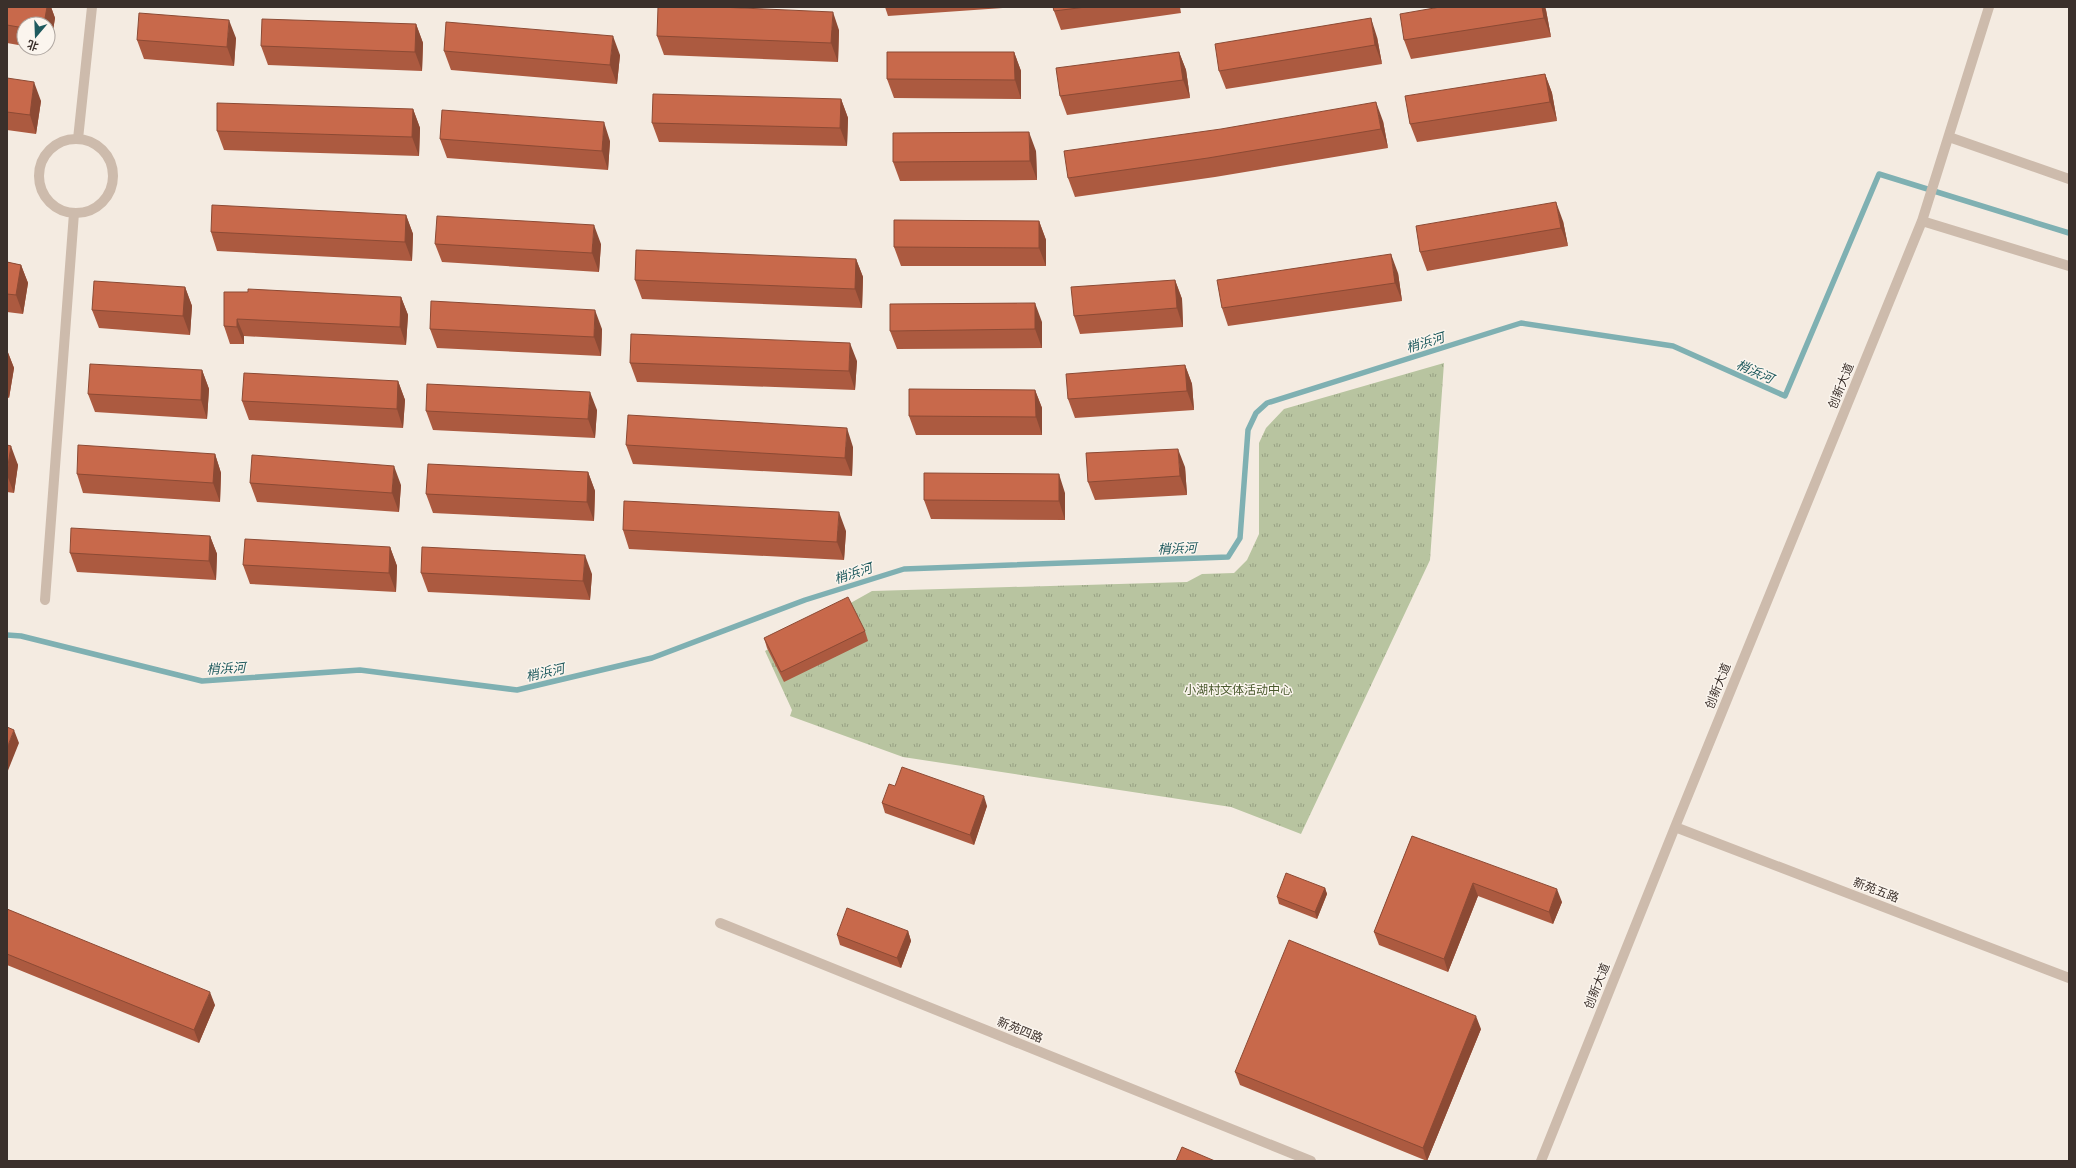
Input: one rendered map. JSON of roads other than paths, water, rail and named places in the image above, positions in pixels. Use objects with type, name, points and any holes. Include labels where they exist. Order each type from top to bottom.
[{"type":"street","points":[[78,139],[92,7]]},
{"type":"street","name":"创新大道","points":[[1541,1161],[1675,827],[1922,221],[1989,7]]},
{"type":"street","points":[[1949,137],[2069,179]]},
{"type":"street","points":[[78,139],[91,142],[102,149],[111,166],[112,185],[107,197],[98,206],[87,212],[74,214],[61,210],[51,203],[43,193],[39,181],[40,168],[45,156],[54,146],[65,140],[78,139]]},
{"type":"street","points":[[45,600],[74,214]]},
{"type":"street","points":[[1922,221],[2069,266]]},
{"type":"street","name":"新苑五路","points":[[1675,827],[2069,978]]},
{"type":"street","name":"新苑四路","points":[[720,923],[1311,1161]]},
{"type":"waterway","name":"梢浜河","points":[[7,635],[21,636],[202,681],[360,670],[517,690],[652,658],[805,600],[904,569],[1228,557],[1240,538],[1248,430],[1256,413],[1267,403],[1521,323],[1673,346],[1785,396],[1879,174],[2069,233]]},
{"type":"park label","name":"小湖村文体活动中心","points":[[1238,690]]}]
